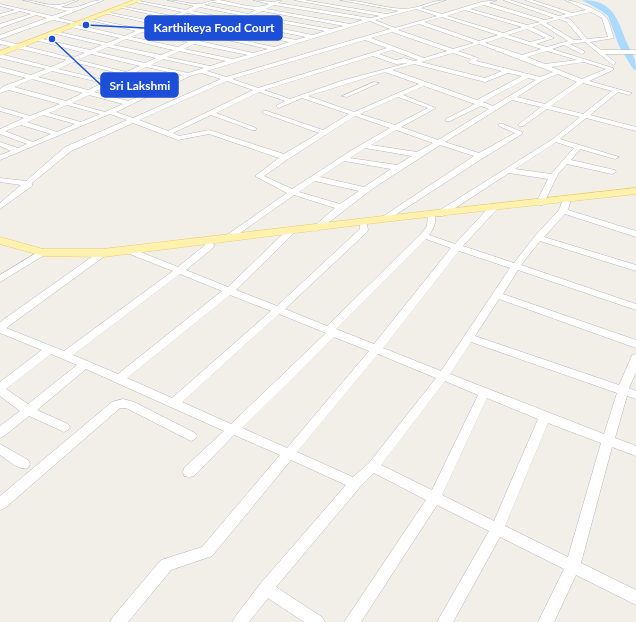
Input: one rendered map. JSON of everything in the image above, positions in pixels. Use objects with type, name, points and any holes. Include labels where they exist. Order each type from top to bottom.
[{"type":"main road","points":[[0,51],[38,40],[73,24],[91,20],[136,0]]},
{"type":"main road","points":[[0,55],[17,46],[136,0]]},
{"type":"main road","points":[[1,241],[43,252],[103,253],[125,249],[291,231],[495,206],[540,203],[565,205],[635,192]]},
{"type":"street","points":[[25,0],[72,11]]},
{"type":"street","points":[[55,7],[74,0]]},
{"type":"street","points":[[0,37],[102,0]]},
{"type":"street","points":[[136,0],[184,12],[316,37]]},
{"type":"street","points":[[169,0],[333,32]]},
{"type":"street","points":[[0,91],[212,0],[351,26]]},
{"type":"street","points":[[255,0],[371,20],[393,30],[476,59],[451,72]]},
{"type":"street","points":[[0,131],[67,103],[280,0]]},
{"type":"street","points":[[296,0],[389,15]]},
{"type":"street","points":[[342,0],[407,11]]},
{"type":"street","points":[[426,0],[440,1]]},
{"type":"street","points":[[506,0],[569,21],[585,40],[613,63]]},
{"type":"street","points":[[527,0],[570,14]]},
{"type":"street","points":[[543,0],[597,19],[604,18]]},
{"type":"street","points":[[522,57],[572,41],[611,38],[604,18],[600,14],[567,0]]},
{"type":"street","points":[[0,158],[16,150],[108,113],[188,75],[253,54],[298,43],[371,20],[440,1]]},
{"type":"street","points":[[0,207],[29,184],[68,148],[134,121],[227,79],[486,1],[544,22],[572,41]]},
{"type":"street","points":[[406,4],[420,7],[611,69],[581,81],[521,125]]},
{"type":"street","points":[[1,6],[53,18],[125,38],[232,61]]},
{"type":"street","points":[[555,9],[566,7]]},
{"type":"street","points":[[120,8],[298,43]]},
{"type":"street","points":[[465,8],[527,27],[551,38],[532,43]]},
{"type":"street","points":[[0,16],[20,10]]},
{"type":"street","points":[[279,106],[301,96],[385,70],[453,52],[503,34],[570,14],[592,10]]},
{"type":"street","points":[[106,13],[275,49]]},
{"type":"street","points":[[0,26],[36,14]]},
{"type":"street","points":[[91,20],[253,54]]},
{"type":"street","points":[[418,22],[522,57],[581,81],[616,91],[629,90],[589,78]]},
{"type":"street","points":[[55,33],[210,68]]},
{"type":"street","points":[[365,38],[425,60]]},
{"type":"street","points":[[38,40],[188,75]]},
{"type":"street","points":[[307,40],[332,48]]},
{"type":"street","points":[[500,50],[524,41]]},
{"type":"street","points":[[0,42],[167,84]]},
{"type":"street","points":[[564,43],[582,52]]},
{"type":"street","points":[[168,133],[258,90],[392,48]]},
{"type":"street","points":[[601,52],[636,52]]},
{"type":"street","points":[[374,54],[396,62],[404,60],[485,80],[508,71]]},
{"type":"street","points":[[0,55],[148,93]]},
{"type":"street","points":[[543,66],[586,60]]},
{"type":"street","points":[[471,62],[541,79]]},
{"type":"street","points":[[477,71],[488,66]]},
{"type":"street","points":[[0,69],[128,104]]},
{"type":"street","points":[[385,70],[495,109]]},
{"type":"street","points":[[202,71],[291,101]]},
{"type":"street","points":[[316,228],[340,207],[419,155],[541,79],[558,72]]},
{"type":"street","points":[[387,77],[394,73]]},
{"type":"street","points":[[448,120],[527,76]]},
{"type":"street","points":[[346,82],[362,89]]},
{"type":"street","points":[[345,96],[376,84]]},
{"type":"street","points":[[340,207],[292,192],[259,176],[354,114],[400,96],[424,84]]},
{"type":"street","points":[[0,86],[108,113],[168,133],[178,138],[209,132],[286,157]]},
{"type":"street","points":[[189,472],[424,236],[431,226],[436,214],[555,140],[616,91]]},
{"type":"street","points":[[301,96],[480,156]]},
{"type":"street","points":[[230,238],[312,178],[394,127],[433,108],[400,96]]},
{"type":"street","points":[[512,98],[544,108],[636,129]]},
{"type":"street","points":[[0,109],[30,118]]},
{"type":"street","points":[[265,112],[325,133]]},
{"type":"street","points":[[43,113],[82,124]]},
{"type":"street","points":[[211,113],[254,129]]},
{"type":"street","points":[[20,122],[56,134]]},
{"type":"street","points":[[383,219],[480,156],[520,133],[501,125]]},
{"type":"street","points":[[0,131],[33,144]]},
{"type":"street","points":[[555,140],[615,157]]},
{"type":"street","points":[[0,144],[16,150]]},
{"type":"street","points":[[364,146],[419,155]]},
{"type":"street","points":[[540,203],[553,177],[578,147]]},
{"type":"street","points":[[344,159],[400,168]]},
{"type":"street","points":[[566,161],[612,172]]},
{"type":"street","points":[[507,170],[553,177]]},
{"type":"street","points":[[312,178],[366,190]]},
{"type":"street","points":[[0,180],[29,184]]},
{"type":"street","points":[[240,622],[266,588],[355,483],[373,467],[443,376],[516,266],[565,205],[636,234]]},
{"type":"street","points":[[118,622],[166,565],[208,552],[376,349],[457,247],[495,206]]},
{"type":"street","points":[[173,403],[278,310],[364,230],[363,222]]},
{"type":"street","points":[[119,378],[229,291],[291,231]]},
{"type":"street","points":[[424,236],[636,307]]},
{"type":"street","points":[[538,238],[636,268]]},
{"type":"street","points":[[66,355],[179,271],[210,246],[208,240]]},
{"type":"street","points":[[125,249],[484,393],[636,451]]},
{"type":"street","points":[[0,279],[43,252]]},
{"type":"street","points":[[0,328],[103,253]]},
{"type":"street","points":[[497,295],[636,344]]},
{"type":"street","points":[[0,328],[119,378],[355,483]]},
{"type":"street","points":[[468,337],[636,395]]},
{"type":"street","points":[[50,349],[0,389],[29,410],[64,427]]},
{"type":"street","points":[[546,622],[573,566],[623,390],[636,358]]},
{"type":"street","points":[[0,434],[86,364]]},
{"type":"street","points":[[352,622],[435,497],[484,393]]},
{"type":"street","points":[[0,504],[116,405],[123,403],[130,405],[191,436]]},
{"type":"street","points":[[445,622],[498,530],[545,417]]},
{"type":"street","points":[[0,449],[24,464]]},
{"type":"street","points":[[373,467],[636,598]]},
{"type":"street","points":[[266,588],[317,622]]},
{"type":"waterway","points":[[586,0],[609,12],[616,23],[626,50]]},
{"type":"waterway","points":[[628,53],[636,67]]},
{"type":"place","name":"Karthikeya Food Court","points":[[86,25]]},
{"type":"place","name":"Sri Lakshmi","points":[[52,39]]}]
